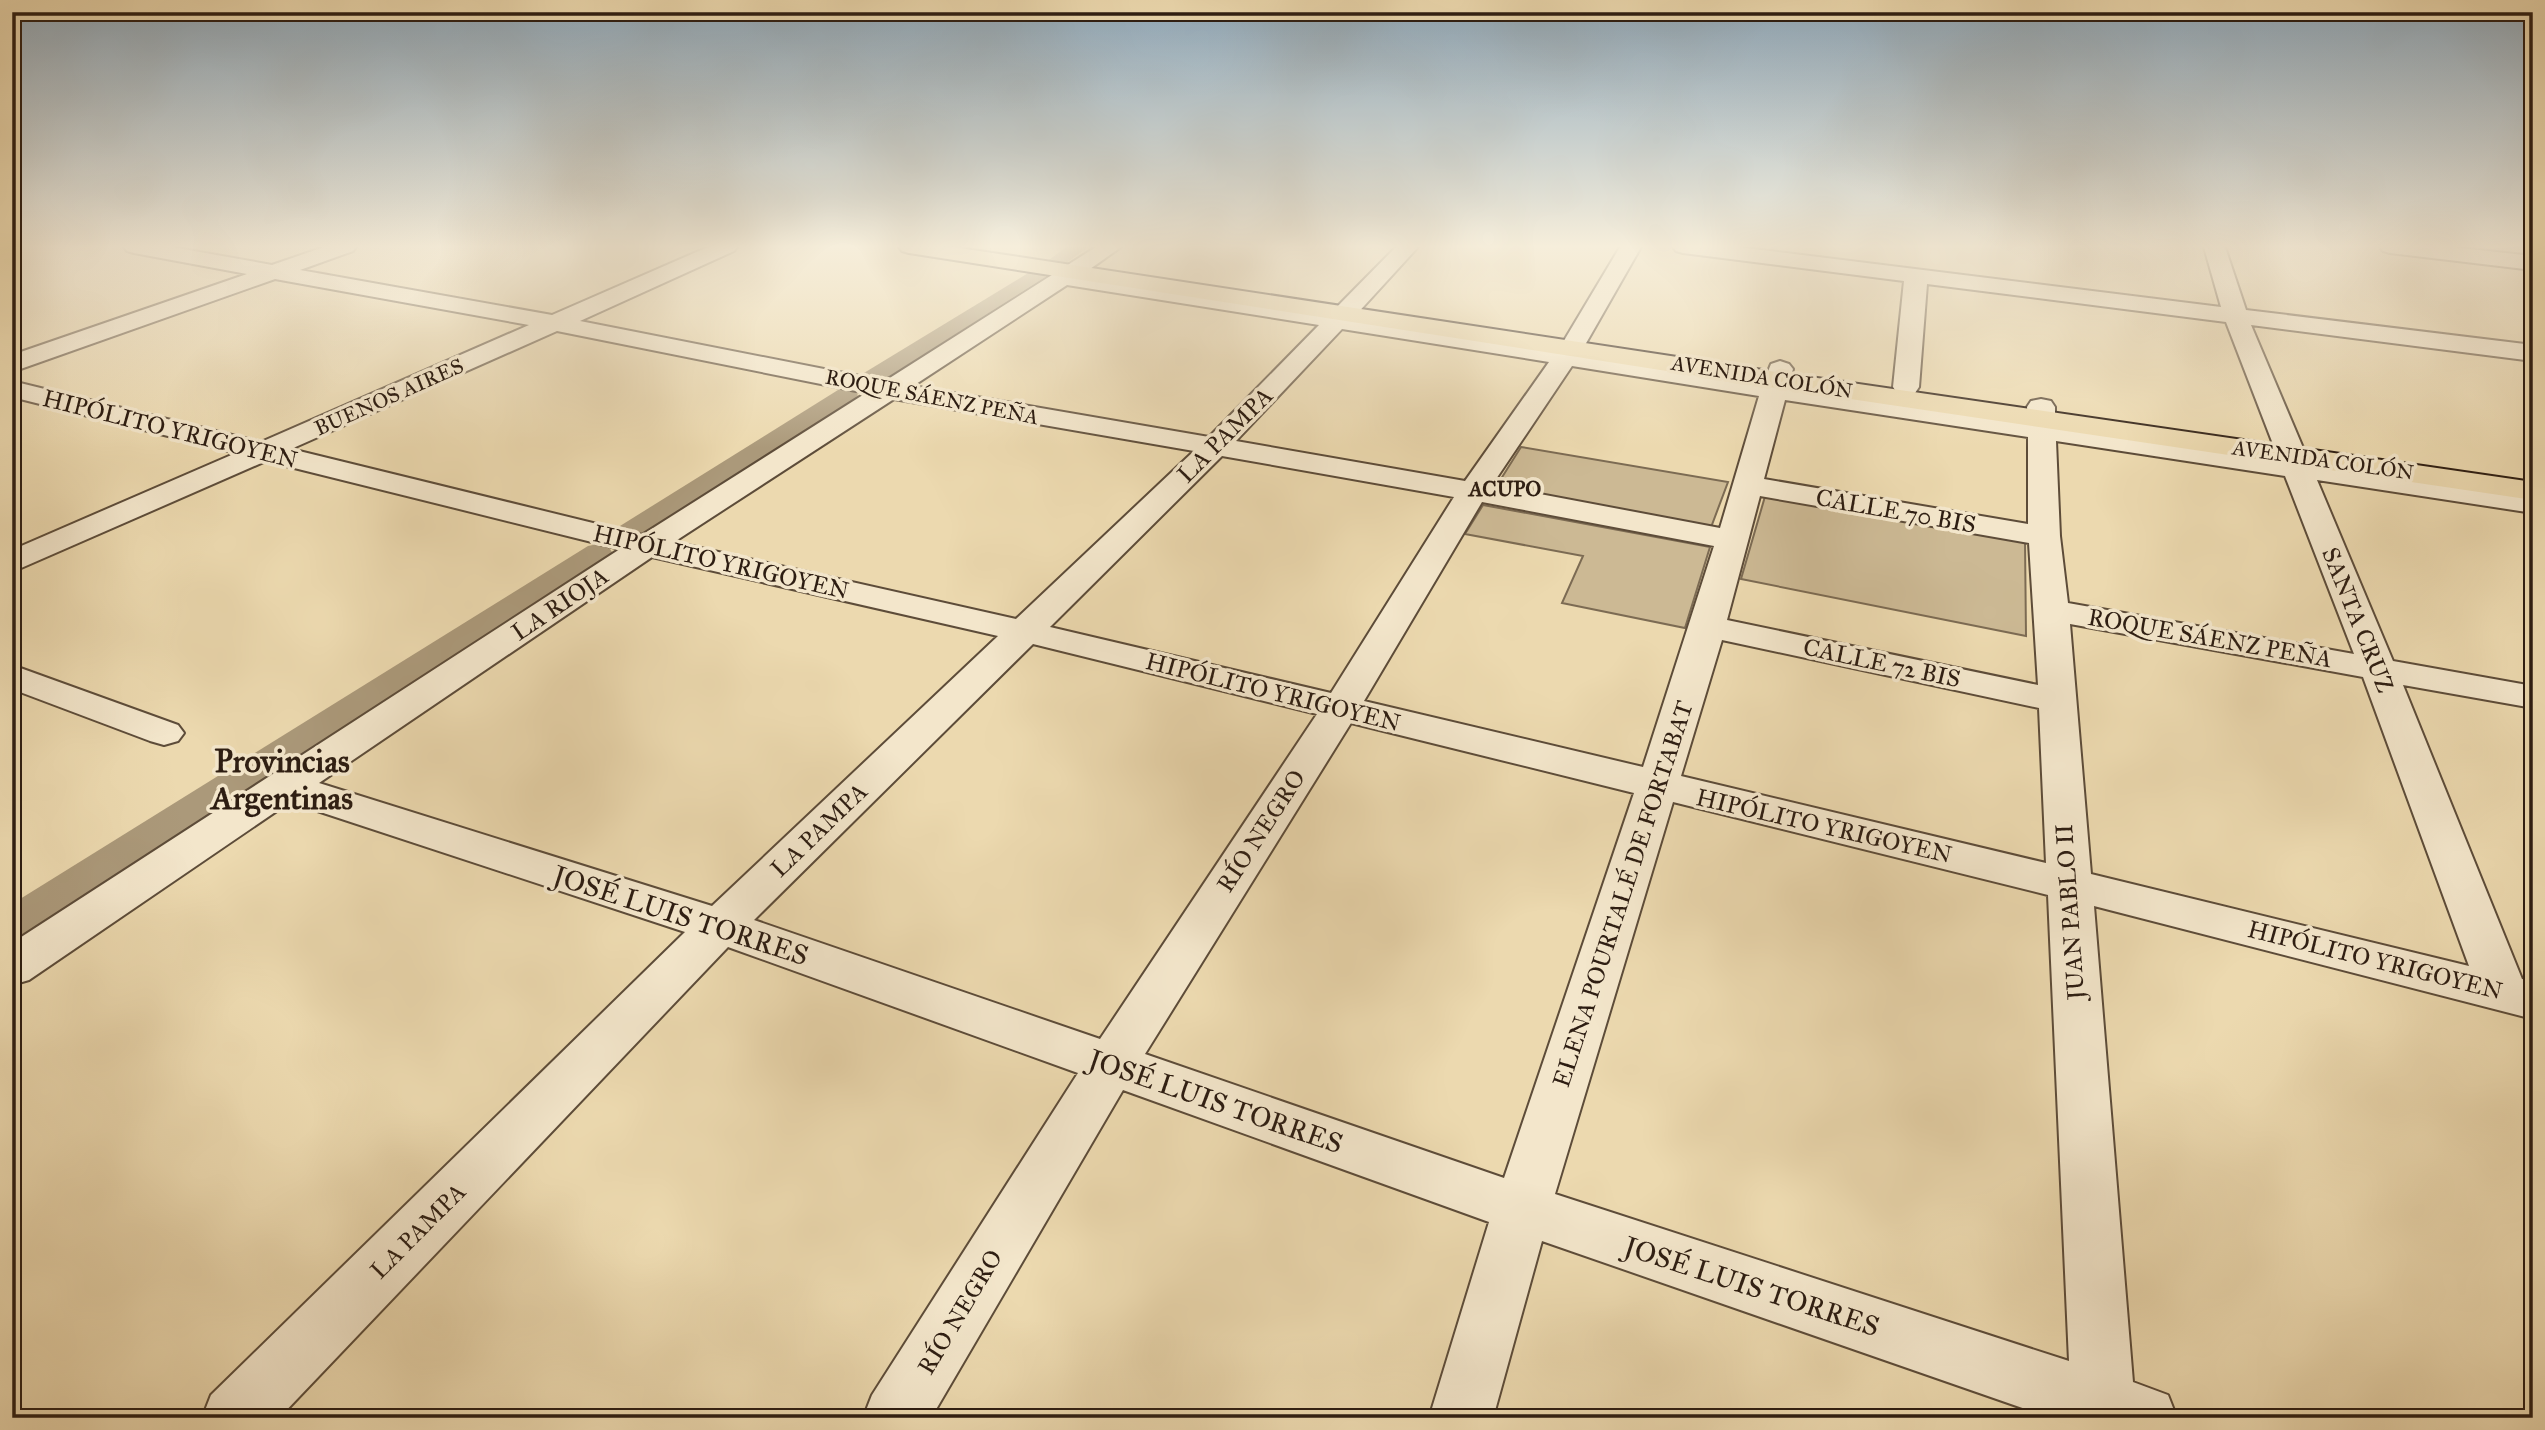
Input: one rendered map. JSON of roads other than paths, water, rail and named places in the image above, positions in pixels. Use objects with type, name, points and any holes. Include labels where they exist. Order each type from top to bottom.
[{"type":"main road","name":"AVENIDA COLÓN","points":[[2292,456],[2533,491]]},
{"type":"street","points":[[12,364],[156,314]]},
{"type":"street","name":"ROQUE SÁENZ PEÑA","points":[[503,314],[888,390],[1473,491],[1732,540]]},
{"type":"street","name":"BUENOS AIRES","points":[[12,562],[576,314]]},
{"type":"street","name":"LA RIOJA","points":[[12,967],[647,546],[1007,314]]},
{"type":"street","name":"LA PAMPA","points":[[234,1418],[720,926],[1214,448],[1342,314]]},
{"type":"street","name":"AVENIDA COLÓN","points":[[1348,314],[2292,456],[2533,504]]},
{"type":"street","name":"RÍO NEGRO","points":[[895,1418],[1111,1065],[1340,709],[1473,491],[1591,314]]},
{"type":"street","points":[[1906,387],[1913,314]]},
{"type":"street","points":[[2211,314],[2533,354]]},
{"type":"street","name":"SANTA CRUZ","points":[[2235,314],[2378,668],[2518,996]]},
{"type":"street","name":"AVENIDA COLÓN","points":[[1776,380],[1906,387],[2041,418]]},
{"type":"street","name":"ELENA POURTALÉ DE FORTABAT","points":[[1461,1418],[1522,1209],[1708,627],[1776,380]]},
{"type":"street","name":"HIPÓLITO YRIGOYEN","points":[[12,389],[263,453],[647,546],[1023,631],[2518,996]]},
{"type":"street","name":"JUAN PABLO II","points":[[2041,418],[2045,536],[2052,610],[2068,884],[2118,1413]]},
{"type":"street","name":"AVENIDA COLÓN","points":[[2292,456],[2533,478]]},
{"type":"street","name":"CALLE 70 BIS","points":[[1747,485],[2045,536]]},
{"type":"street","name":"ROQUE SÁENZ PEÑA","points":[[2052,610],[2533,697]]},
{"type":"street","name":"CALLE 72 BIS","points":[[1708,627],[2056,700]]},
{"type":"street","points":[[12,676],[164,733]]},
{"type":"street","name":"JOSÉ LUIS TORRES","points":[[286,787],[720,926],[1522,1209],[2118,1413]]},
{"type":"waterway","points":[[867,381],[974,314]]},
{"type":"waterway","points":[[630,532],[846,395]]},
{"type":"waterway","points":[[12,923],[598,552]]},
{"type":"district","name":"ACUPO","points":[[1505,489]]},
{"type":"district","name":"Provincias Argentinas","points":[[282,780]]}]
